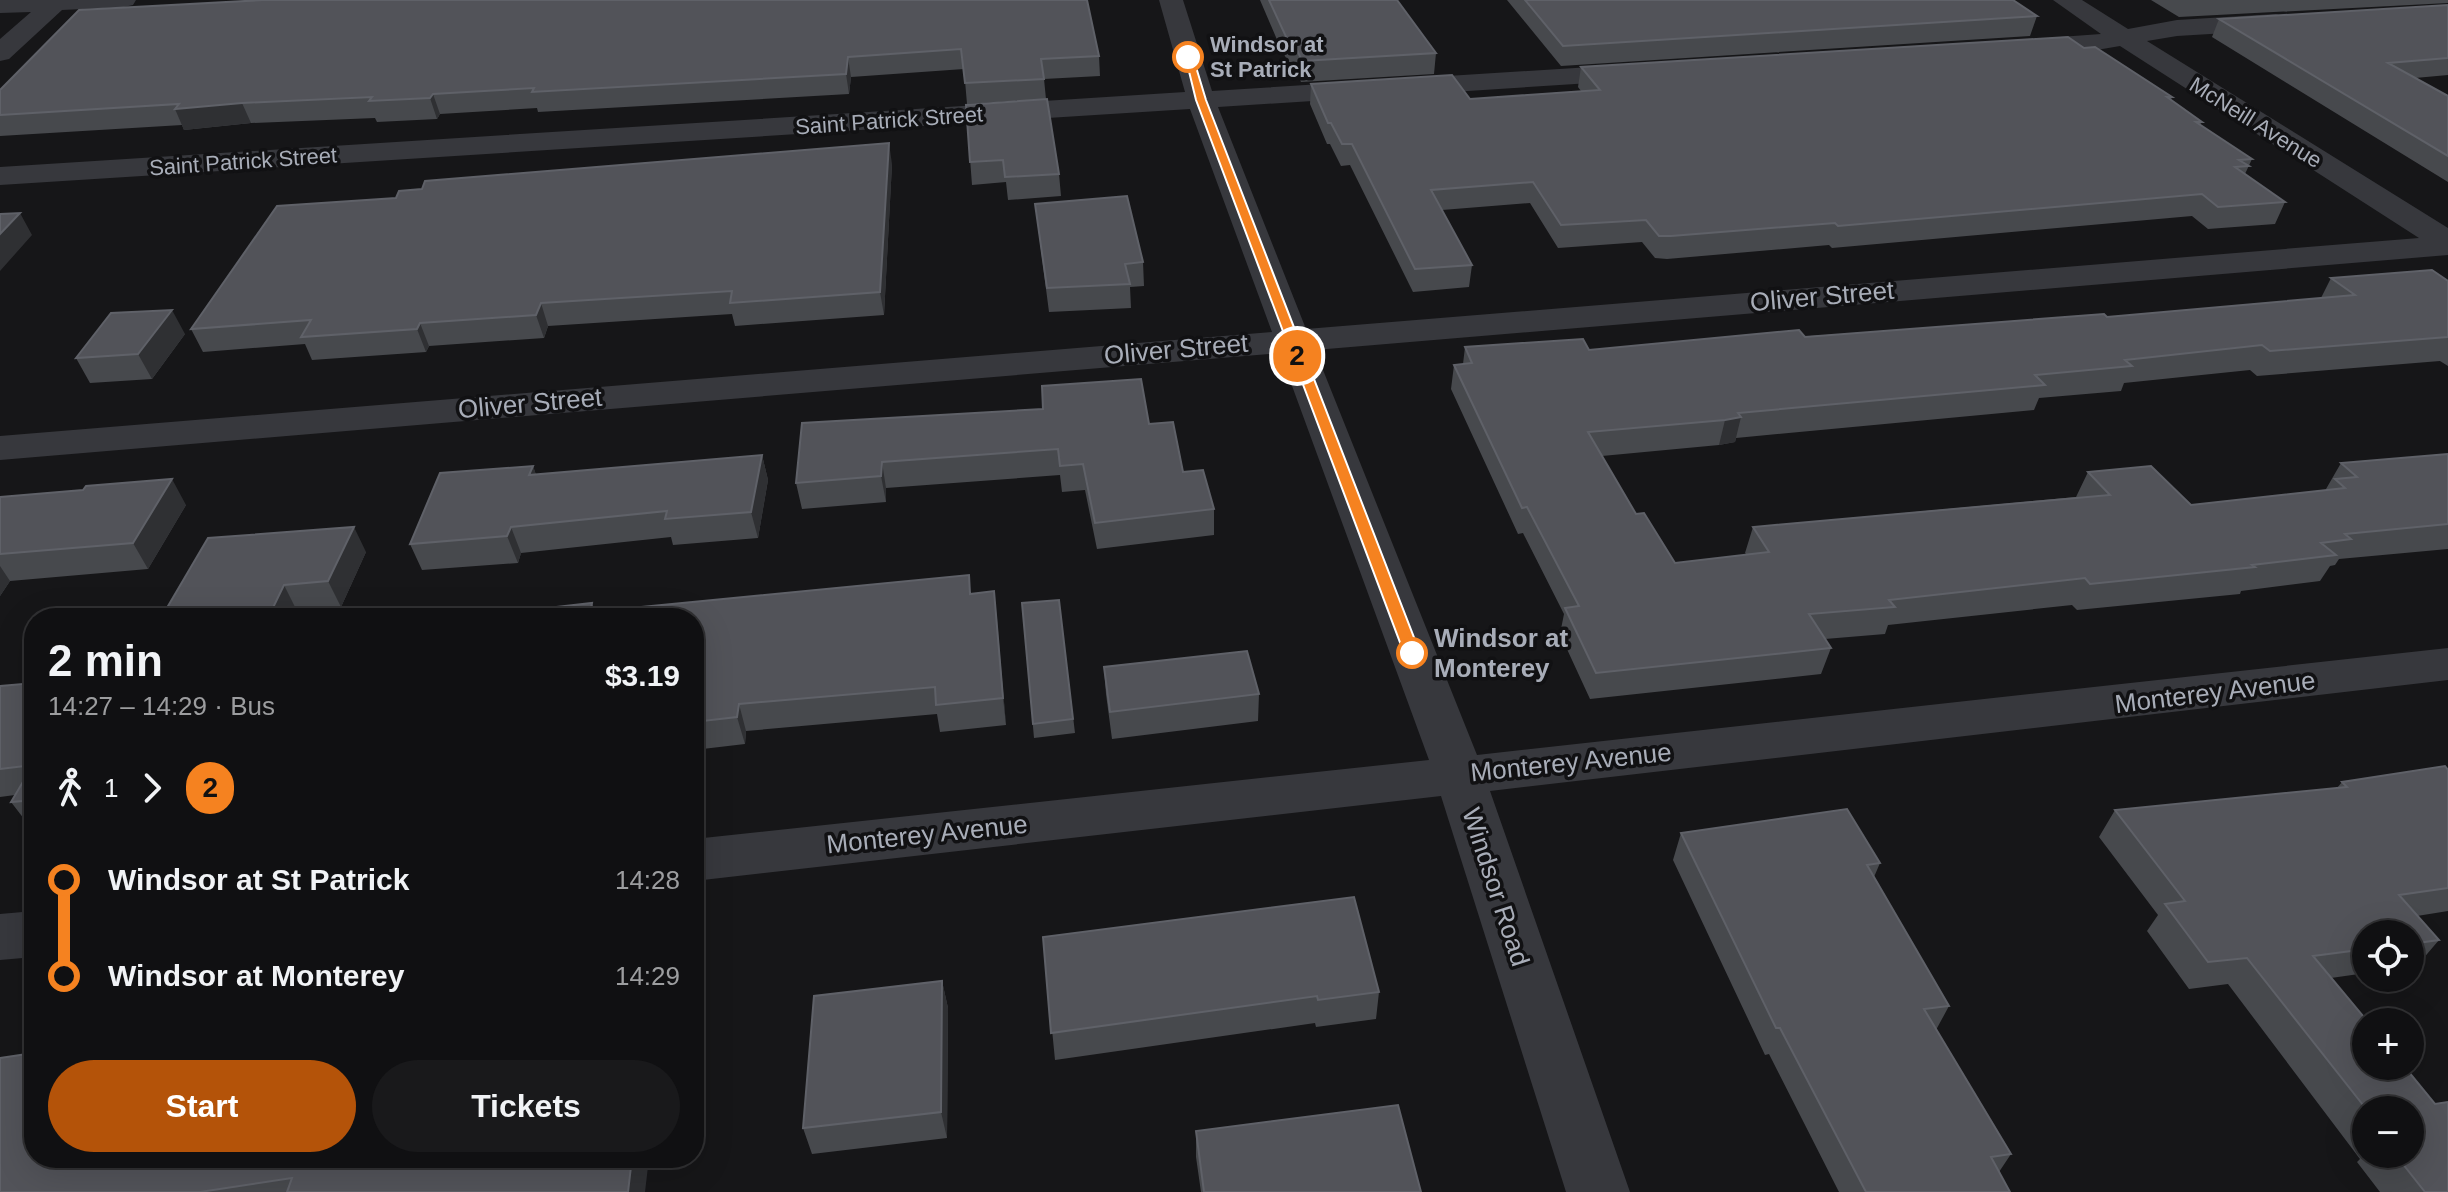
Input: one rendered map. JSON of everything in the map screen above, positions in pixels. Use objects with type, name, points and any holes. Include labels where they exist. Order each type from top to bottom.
[{"type":"street","points":[[0,6],[124,0]]},
{"type":"street","name":"Windsor Road","points":[[1171,0],[1201,100],[1459,774],[1598,1192]]},
{"type":"street","name":"McNeill Avenue","points":[[2065,0],[2448,244]]},
{"type":"street","points":[[0,53],[56,2]]},
{"type":"street","points":[[1991,50],[2085,44],[2177,28],[2304,20]]},
{"type":"street","name":"Saint Patrick Street","points":[[0,176],[1659,71]]},
{"type":"street","name":"Oliver Street","points":[[0,448],[2448,244]]},
{"type":"street","name":"Monterey Avenue","points":[[704,859],[1945,723],[2448,664]]},
{"type":"street","points":[[0,937],[24,935]]},
{"type":"building","points":[[263,0],[1087,0],[1099,56],[1041,59],[1044,79],[965,83],[961,49],[848,57],[846,74],[532,92],[534,88],[369,101],[372,97],[175,109],[179,104],[0,115],[0,90],[79,10]]},
{"type":"building","points":[[1269,0],[1397,0],[1436,53],[1302,61],[1293,41],[1288,41]]},
{"type":"building","points":[[1525,0],[2013,0],[2037,16],[1563,46]]},
{"type":"building","points":[[2448,5],[2448,58],[2388,63],[2448,96],[2448,156],[2219,19]]},
{"type":"building","points":[[2068,37],[2084,48],[2095,47],[2172,97],[2167,97],[2202,122],[2196,122],[2252,159],[2239,160],[2249,166],[2235,167],[2285,202],[2218,207],[2202,194],[1838,226],[1835,223],[1659,236],[1646,220],[1561,225],[1533,182],[1431,190],[1472,265],[1415,269],[1352,144],[1342,144],[1331,123],[1328,123],[1311,84],[1452,75],[1470,99],[1600,90],[1581,67]]},
{"type":"building","points":[[1047,99],[1059,174],[1005,177],[1003,160],[970,162],[966,105]]},
{"type":"building","points":[[889,143],[880,292],[730,303],[732,291],[541,303],[536,315],[420,323],[417,329],[301,337],[311,320],[191,329],[277,206],[396,198],[399,191],[422,189],[425,181]]},
{"type":"building","points":[[1127,196],[1143,262],[1125,264],[1130,284],[1047,288],[1035,204]]},
{"type":"building","points":[[20,213],[0,234],[0,214]]},
{"type":"building","points":[[2432,270],[2448,281],[2448,337],[2270,351],[2262,345],[2125,360],[2132,366],[2035,375],[2045,385],[1738,413],[1741,417],[1725,420],[1588,432],[1636,514],[1644,513],[1675,563],[1769,552],[1753,527],[2110,495],[2088,472],[2151,466],[2191,505],[2345,488],[2335,479],[2357,477],[2341,463],[2448,454],[2448,524],[2345,534],[2351,539],[2321,543],[2336,555],[2252,565],[2255,567],[2090,584],[2085,578],[1889,600],[1895,607],[1809,614],[1831,648],[1596,673],[1565,608],[1579,606],[1527,507],[1522,508],[1454,365],[1472,363],[1465,347],[1583,339],[1589,350],[1799,330],[1805,337],[2104,314],[2107,317],[2355,295],[2331,278]]},
{"type":"building","points":[[172,310],[138,354],[76,358],[111,313]]},
{"type":"building","points":[[1141,379],[1149,424],[1173,422],[1183,472],[1203,470],[1214,509],[1095,523],[1083,464],[1060,466],[1058,449],[882,462],[881,476],[796,483],[802,423],[1043,409],[1042,386]]},
{"type":"building","points":[[762,455],[751,512],[665,519],[667,511],[511,527],[507,536],[410,544],[440,473],[533,466],[529,475]]},
{"type":"building","points":[[172,479],[133,543],[0,554],[0,497]]},
{"type":"building","points":[[354,527],[328,581],[284,585],[273,608],[167,608],[208,538]]},
{"type":"building","points":[[969,575],[970,594],[994,591],[1003,698],[936,705],[935,687],[739,704],[737,717],[704,721],[704,608],[631,608]]},
{"type":"building","points":[[1059,600],[1073,719],[1033,724],[1022,603]]},
{"type":"building","points":[[592,603],[591,608],[548,608]]},
{"type":"building","points":[[1247,651],[1259,694],[1110,712],[1104,667]]},
{"type":"building","points":[[24,684],[24,766],[0,769],[0,686]]},
{"type":"building","points":[[2445,766],[2448,770],[2448,888],[2399,895],[2421,920],[2352,920],[2352,951],[2313,956],[2356,1008],[2352,1008],[2352,1080],[2415,1080],[2435,1104],[2448,1102],[2448,1192],[2425,1192],[2406,1168],[2424,1168],[2424,1096],[2356,1096],[2247,958],[2208,962],[2165,904],[2185,901],[2115,810],[2347,787],[2342,782]]},
{"type":"building","points":[[24,780],[24,801],[11,802]]},
{"type":"building","points":[[1847,809],[1880,863],[1867,865],[1949,1006],[1924,1009],[2011,1154],[1991,1157],[2010,1192],[1866,1192],[1780,1028],[1776,1028],[1681,833]]},
{"type":"building","points":[[1354,897],[1379,992],[1318,1000],[1317,996],[1051,1033],[1043,937]]},
{"type":"building","points":[[2424,923],[2439,940],[2424,942]]},
{"type":"building","points":[[942,981],[941,1112],[803,1128],[814,996]]},
{"type":"building","points":[[24,1054],[24,1168],[631,1168],[628,1192],[287,1192],[292,1178],[200,1192],[0,1192],[0,1058]]},
{"type":"building","points":[[1398,1105],[1421,1192],[1204,1192],[1196,1131]]},
{"type":"bus line","name":"2","points":[[1188,57],[1201,100],[1297,357],[1412,653]]},
{"type":"place","name":"Windsor at St Patrick","points":[[1188,57]]},
{"type":"place","name":"Windsor at Monterey","points":[[1412,653]]}]
